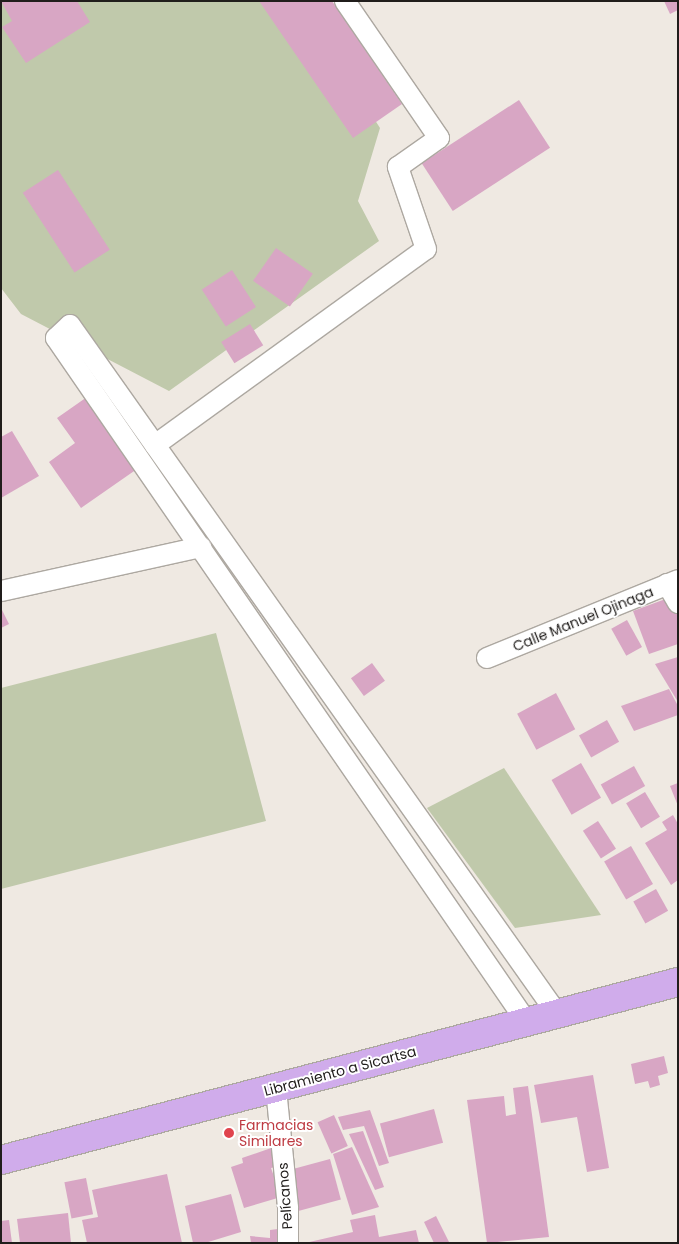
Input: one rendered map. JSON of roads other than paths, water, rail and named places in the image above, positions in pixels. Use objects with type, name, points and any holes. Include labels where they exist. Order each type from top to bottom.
[{"type":"main road","name":"Libramiento a Sicartsa","points":[[1,1160],[276,1089],[526,1021],[558,1016],[678,982]]},
{"type":"street","points":[[155,445],[426,249],[398,167],[439,138],[345,1]]},
{"type":"street","points":[[526,1021],[56,338],[70,325],[558,1016]]},
{"type":"street","points":[[1,591],[201,547]]},
{"type":"street","points":[[672,582],[678,603]]},
{"type":"street","name":"Calle Manuel Ojinaga","points":[[487,658],[672,582]]},
{"type":"street","name":"Pelícanos","points":[[276,1089],[288,1208],[288,1243]]},
{"type":"place","name":"Farmacias Similares","points":[[229,1133]]}]
